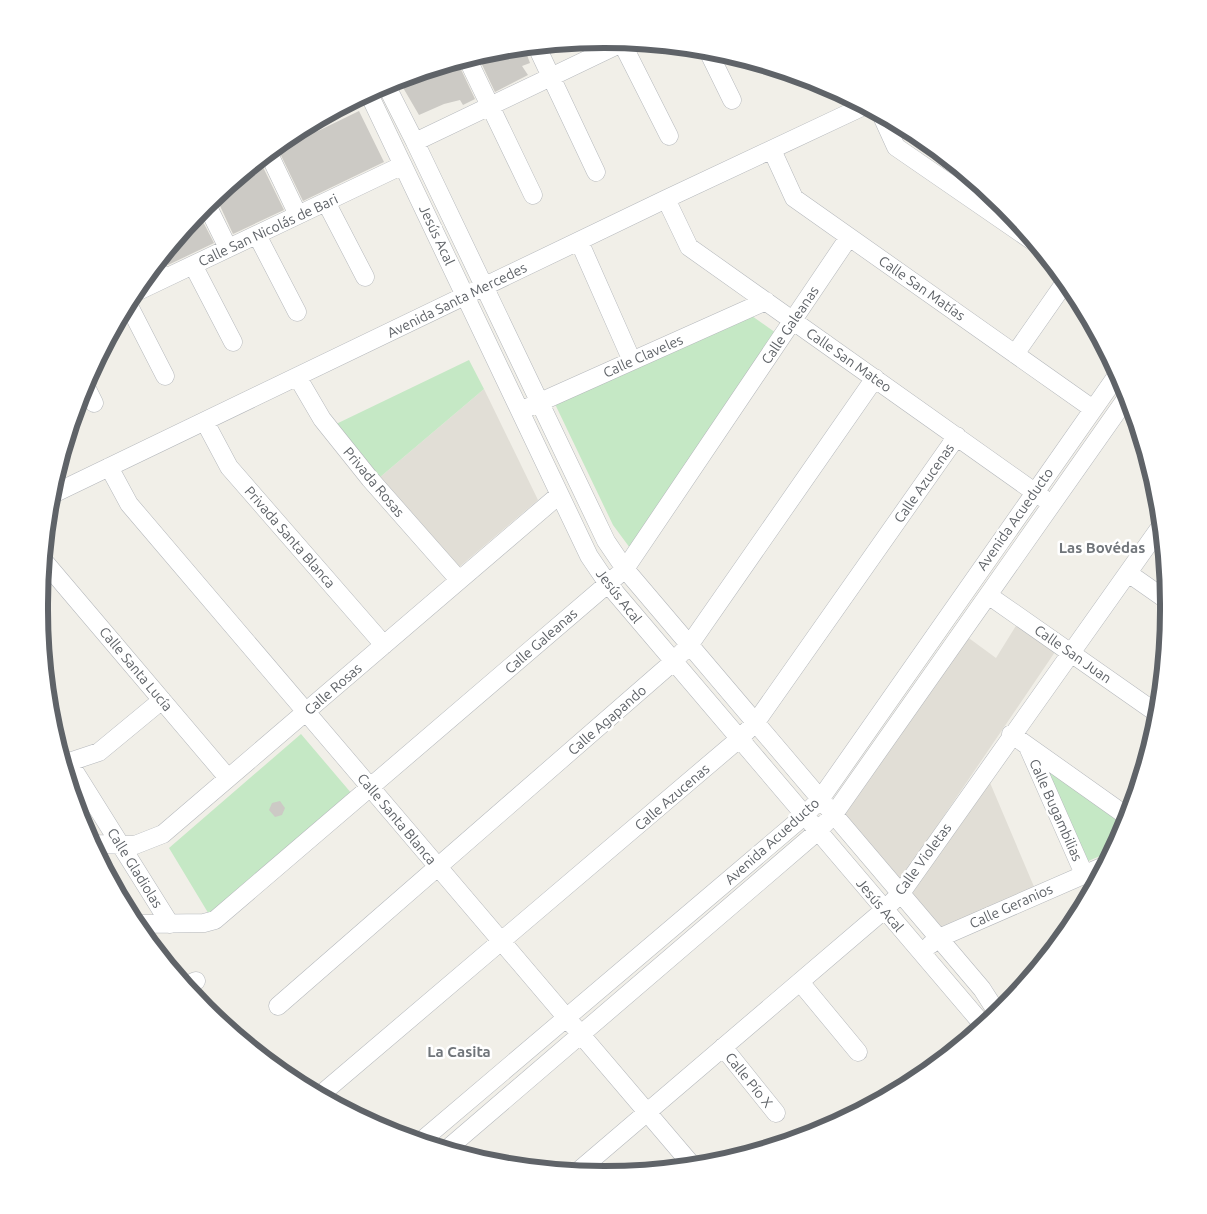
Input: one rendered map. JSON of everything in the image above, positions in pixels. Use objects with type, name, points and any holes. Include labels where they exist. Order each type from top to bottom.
[{"type":"street","points":[[415,142],[609,48]]},
{"type":"street","points":[[627,49],[669,136]]},
{"type":"street","points":[[539,51],[596,172]]},
{"type":"street","points":[[711,58],[732,100]]},
{"type":"street","points":[[470,64],[532,194]]},
{"type":"street","name":"Jesús Acal","points":[[389,91],[606,541],[625,569],[982,989],[994,1007]]},
{"type":"street","name":"Jesús Acal","points":[[371,99],[589,556],[608,584],[979,1020]]},
{"type":"street","name":"Avenida Santa Mercedes","points":[[59,491],[298,378],[666,198],[857,109]]},
{"type":"street","points":[[885,124],[896,147],[1014,228]]},
{"type":"street","name":"Calle San Matías","points":[[772,150],[794,198],[1093,409]]},
{"type":"street","points":[[271,158],[298,215]]},
{"type":"street","name":"Calle San Nicolás de Bari","points":[[159,271],[193,265],[403,165]]},
{"type":"street","name":"Calle San Mateo","points":[[666,198],[689,247],[1052,504]]},
{"type":"street","points":[[326,202],[365,277]]},
{"type":"street","points":[[210,210],[228,248]]},
{"type":"street","points":[[257,235],[297,312]]},
{"type":"street","name":"Calle Galeanas","points":[[144,924],[204,923],[215,920],[625,569],[849,237]]},
{"type":"street","points":[[579,241],[632,361]]},
{"type":"street","points":[[193,265],[233,342]]},
{"type":"street","points":[[1015,354],[1061,288]]},
{"type":"street","name":"Calle Claveles","points":[[520,411],[766,301]]},
{"type":"street","points":[[132,310],[165,376]]},
{"type":"street","name":"Privada Rosas","points":[[298,378],[322,419],[370,479],[459,580]]},
{"type":"street","name":"Calle Agapando","points":[[278,1006],[674,662],[690,644],[875,378]]},
{"type":"street","name":"Avenida Acueducto","points":[[426,1137],[804,816],[821,798],[1113,381]]},
{"type":"street","points":[[89,393],[94,403]]},
{"type":"street","name":"Avenida Acueducto","points":[[451,1145],[580,1033],[818,831],[834,814],[1122,404]]},
{"type":"street","name":"Privada Santa Blanca","points":[[206,422],[229,467],[384,645]]},
{"type":"street","name":"Calle Azucenas","points":[[324,1092],[502,942],[739,739],[756,722],[956,436]]},
{"type":"street","name":"Calle Santa Blanca","points":[[109,467],[129,504],[688,1160]]},
{"type":"street","name":"Calle Rosas","points":[[100,844],[136,844],[156,838],[559,495]]},
{"type":"street","name":"Calle Violetas","points":[[584,1165],[884,910],[901,893],[1011,734],[1155,534]]},
{"type":"street","name":"Calle Santa Lucía","points":[[49,567],[228,778]]},
{"type":"street","points":[[1128,573],[1160,595]]},
{"type":"street","name":"Calle San Juan","points":[[988,595],[1151,709]]},
{"type":"street","points":[[69,762],[99,752],[162,700]]},
{"type":"street","points":[[1011,734],[1121,812]]},
{"type":"street","name":"Calle Bugambilias","points":[[1027,746],[1084,874]]},
{"type":"street","name":"Calle Gladiolas","points":[[71,771],[121,844],[170,924]]},
{"type":"street","name":"Calle Geranios","points":[[920,952],[939,938],[1095,870]]},
{"type":"street","points":[[800,982],[858,1052]]},
{"type":"street","name":"Calle Pío X","points":[[723,1047],[776,1113]]},
{"type":"shaded area","points":[[484,389],[538,500],[457,569],[379,478]]},
{"type":"shaded area","points":[[1019,621],[1057,649],[899,882],[843,812],[966,636],[996,658]]},
{"type":"shaded area","points":[[988,778],[1035,889],[943,929],[909,890]]},
{"type":"green space","points":[[752,316],[776,333],[630,548],[613,525],[555,404]]},
{"type":"green space","points":[[469,360],[484,389],[379,478],[334,425]]},
{"type":"green space","points":[[301,734],[352,794],[210,916],[169,848]]},
{"type":"green space","points":[[1042,762],[1119,817],[1102,855],[1086,862]]},
{"type":"building","points":[[526,53],[530,63],[522,66],[528,75],[495,92],[480,61]]},
{"type":"building","points":[[459,66],[475,99],[463,105],[460,100],[444,104],[419,115],[402,86]]},
{"type":"building","points":[[359,111],[384,162],[303,201],[279,152],[307,134],[318,131]]},
{"type":"building","points":[[262,165],[284,210],[233,234],[218,202]]},
{"type":"building","points":[[202,219],[214,243],[168,265],[165,261]]},
{"type":"building","points":[[280,801],[285,808],[282,815],[275,817],[269,810],[272,803]]},
{"type":"district","name":"Las Bovédas","points":[[1102,547]]},
{"type":"district","name":"La Casita","points":[[459,1051]]}]
